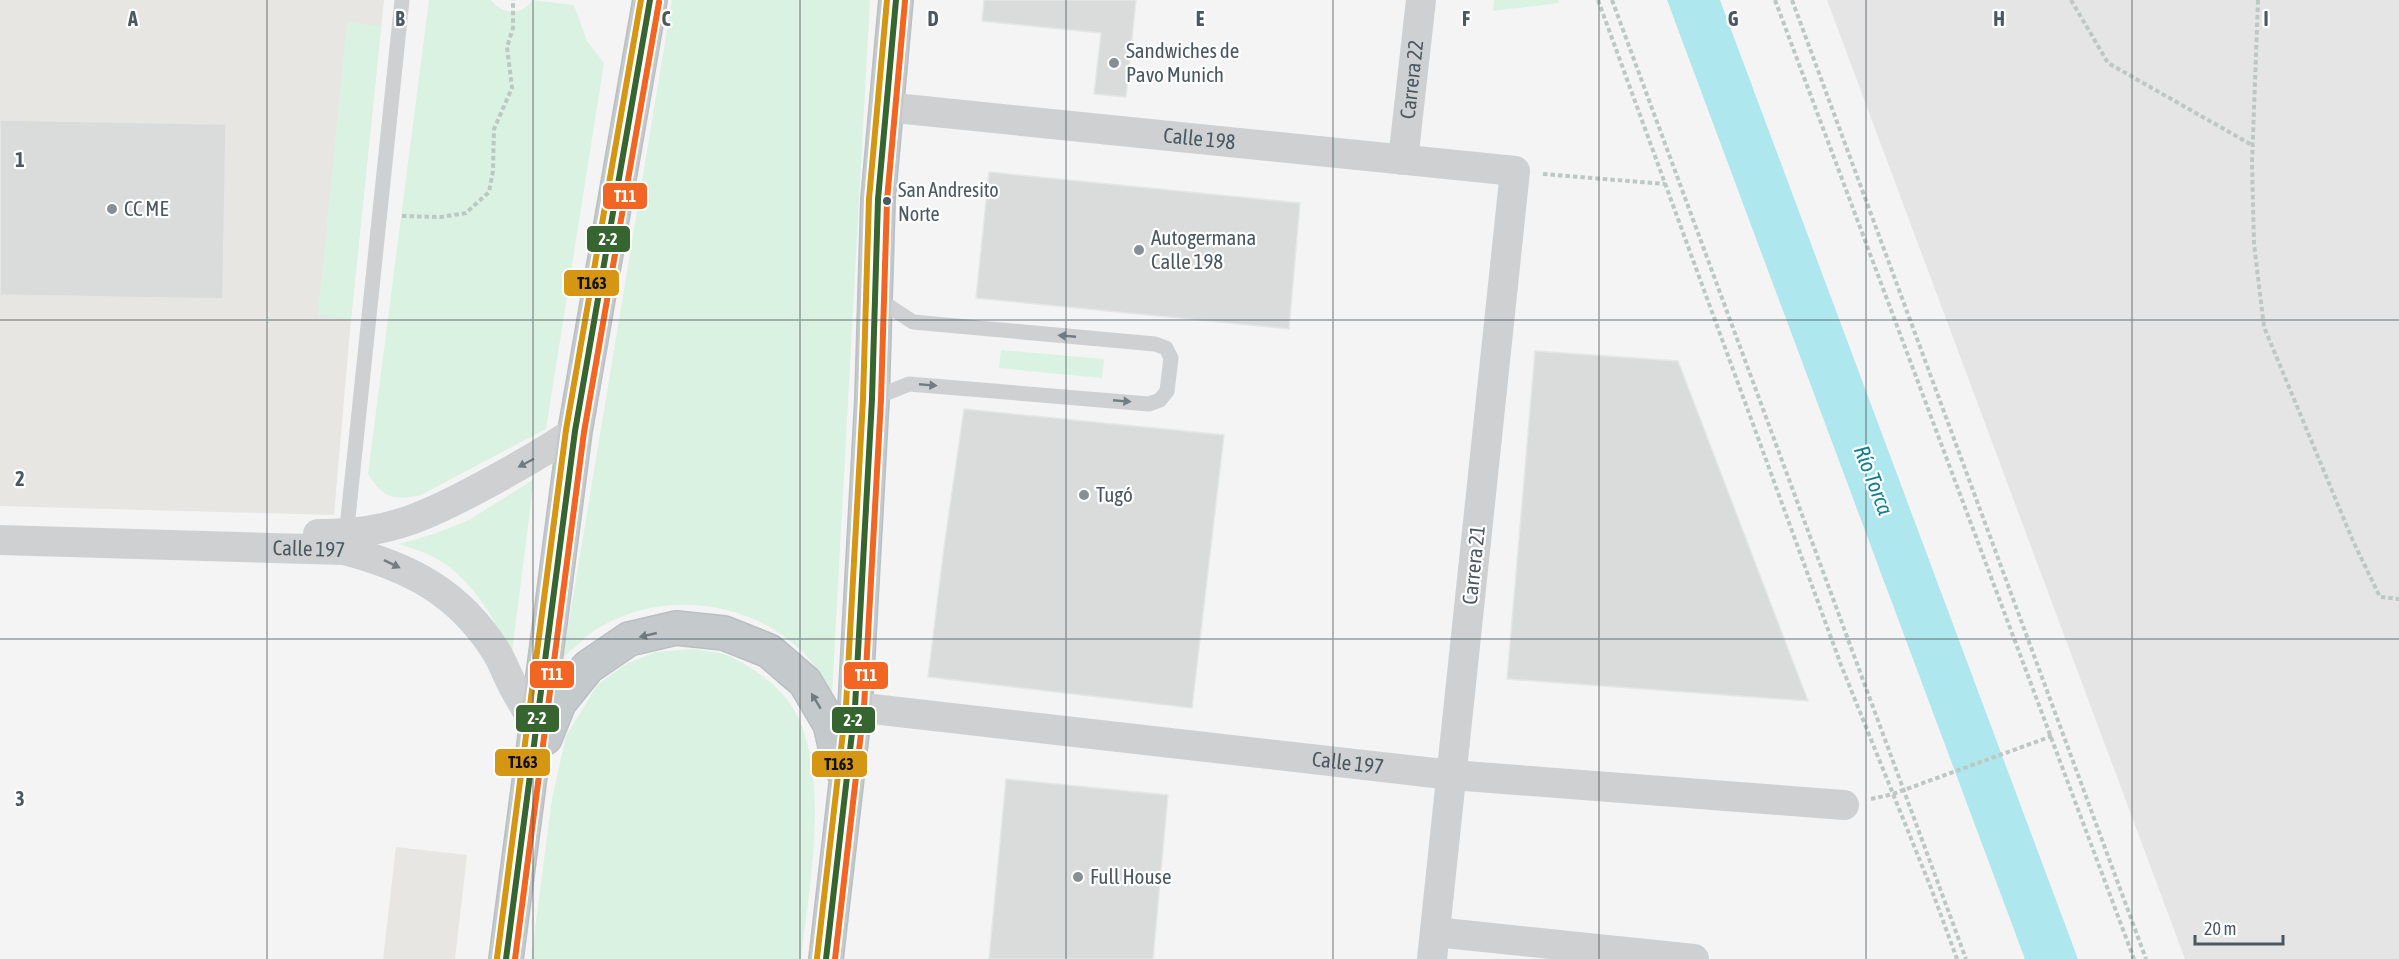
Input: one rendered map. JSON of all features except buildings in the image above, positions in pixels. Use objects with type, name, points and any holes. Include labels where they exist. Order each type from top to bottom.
[{"type":"highway","points":[[506,959],[575,431],[650,0]]},
{"type":"highway","points":[[826,959],[855,707],[872,399],[878,199],[896,0]]},
{"type":"highway","points":[[527,791],[559,703],[588,668],[629,639],[676,628],[724,633],[769,651],[805,682],[830,724],[840,771],[843,817]]},
{"type":"street","name":"Carrera 22","points":[[1403,160],[1421,0]]},
{"type":"street","name":"Calle 198","points":[[885,107],[1515,171]]},
{"type":"street","name":"Carrera 21","points":[[1434,945],[1515,171]]},
{"type":"street","name":"Calle 197","points":[[0,540],[345,542],[412,522],[455,502],[535,459],[575,431]]},
{"type":"street","name":"Calle 197","points":[[0,523],[345,542],[415,576],[449,596],[478,626],[498,654],[536,726]]},
{"type":"street","name":"Calle 197","points":[[855,707],[1452,775],[1844,805]]},
{"type":"street","points":[[1434,945],[1694,959]]},
{"type":"lane","points":[[345,542],[402,0]]},
{"type":"lane","points":[[872,399],[909,384],[1149,404],[1160,400],[1167,391],[1171,358],[1166,348],[1155,344],[913,322],[875,297]]},
{"type":"path","points":[[393,215],[441,217],[466,213],[489,192],[493,171],[494,129],[512,88],[507,47],[513,28],[513,0]]},
{"type":"path","points":[[1598,0],[1841,664],[1957,959]]},
{"type":"path","points":[[1612,0],[1966,959]]},
{"type":"path","points":[[1775,0],[2134,959]]},
{"type":"path","points":[[1792,0],[2146,959]]},
{"type":"path","points":[[2071,0],[2108,63],[2253,145]]},
{"type":"path","points":[[2258,0],[2253,145],[2254,244],[2264,327],[2353,541],[2380,597],[2399,599]]},
{"type":"path","points":[[1515,171],[1665,184]]},
{"type":"path","points":[[1893,794],[2052,736]]},
{"type":"shaded area","points":[[0,0],[384,0],[351,319],[334,515],[0,506]]},
{"type":"shaded area","points":[[1827,0],[2399,0],[2399,959],[2185,959]]},
{"type":"shaded area","points":[[396,847],[467,855],[455,959],[383,959]]},
{"type":"green space","points":[[429,0],[491,0],[500,8],[511,12],[523,9],[532,0],[574,5],[587,41],[604,63],[546,429],[421,495],[403,498],[384,493],[368,474]]},
{"type":"green space","points":[[672,0],[870,0],[832,694],[809,659],[788,640],[765,624],[739,613],[712,607],[683,605],[655,607],[628,614],[597,629],[563,658]]},
{"type":"green space","points":[[1494,0],[1558,0],[1559,3],[1493,11]]},
{"type":"green space","points":[[347,22],[381,26],[351,319],[318,315]]},
{"type":"green space","points":[[1001,350],[1104,359],[1102,378],[999,368]]},
{"type":"green space","points":[[534,479],[512,652],[480,600],[461,577],[433,557],[399,544],[434,534],[469,520]]},
{"type":"green space","points":[[693,649],[729,656],[752,668],[770,682],[792,706],[807,742],[813,772],[815,803],[812,867],[801,959],[531,959],[552,799],[566,736],[598,684],[628,663],[656,652]]},
{"type":"water","name":"Río Torca","points":[[1667,0],[1720,0],[2078,959],[2025,959]]},
{"type":"transit line","name":"T163","points":[[497,958],[566,430],[641,0]]},
{"type":"transit line","name":"2-2","points":[[506,959],[575,431],[650,0]]},
{"type":"transit line","name":"T163","points":[[817,958],[846,706],[863,399],[869,199],[887,0]]},
{"type":"transit line","name":"2-2","points":[[826,959],[855,707],[872,399],[878,199],[896,0]]},
{"type":"transit line","name":"T11","points":[[835,959],[864,707],[881,399],[887,200],[905,1]]},
{"type":"transit line","name":"T11","points":[[515,959],[584,432],[659,2]]},
{"type":"place","name":"Sandwiches de Pavo Munich","points":[[1114,63]]},
{"type":"place","name":"San Andresito Norte","points":[[887,201]]},
{"type":"place","name":"CC ME","points":[[112,209]]},
{"type":"place","name":"Autogermana Calle 198","points":[[1139,250]]},
{"type":"place","name":"Tugó","points":[[1084,495]]},
{"type":"place","name":"Full House","points":[[1078,877]]}]
